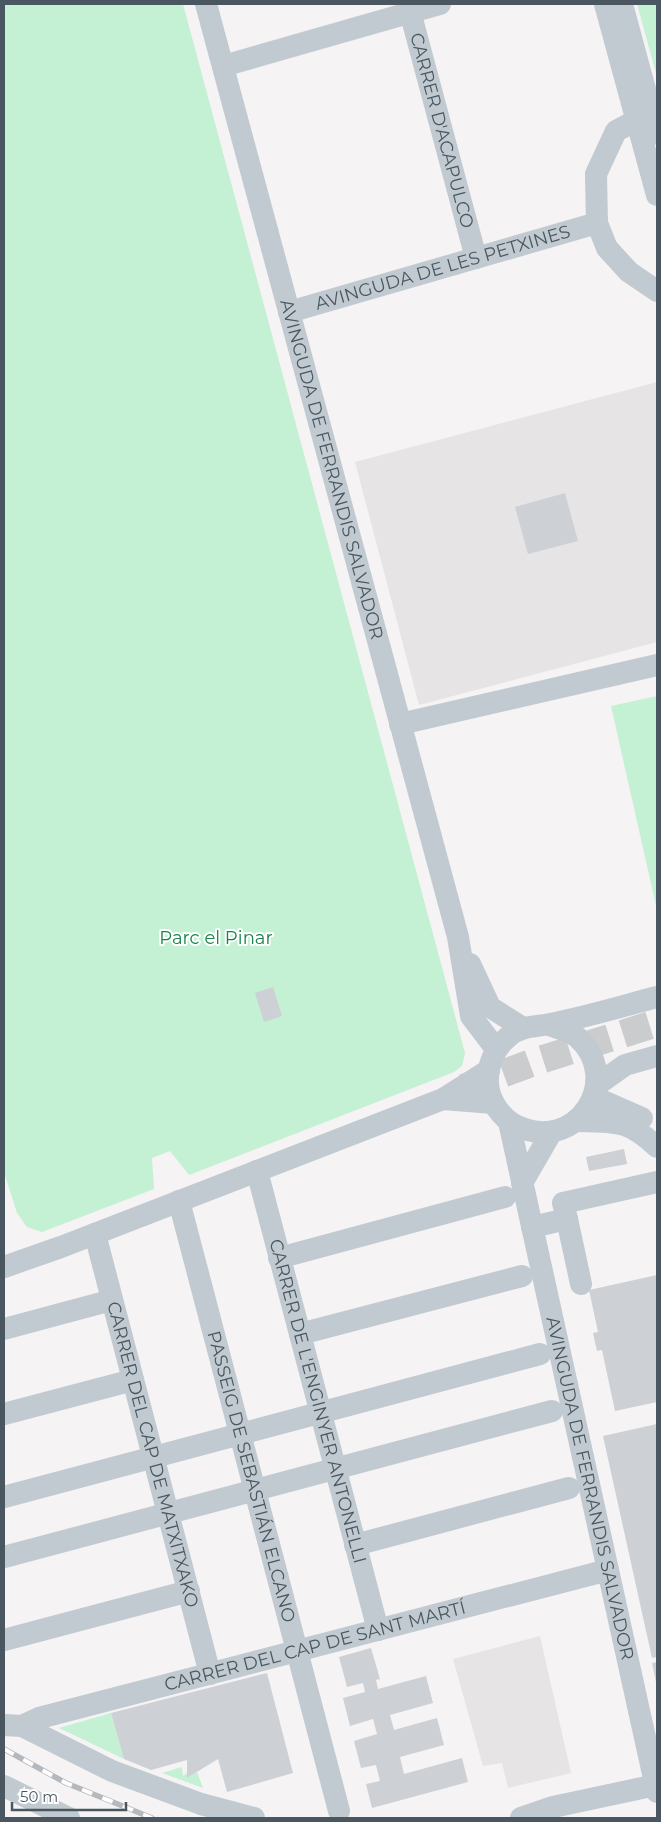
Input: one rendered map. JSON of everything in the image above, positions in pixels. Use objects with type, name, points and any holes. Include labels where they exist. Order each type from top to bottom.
[{"type":"street","name":"AVINGUDA DE FERRANDIS SALVADOR","points":[[206,4],[458,937],[471,1016],[492,1060]]},
{"type":"street","points":[[223,66],[409,8],[440,4]]},
{"type":"street","points":[[605,4],[649,123]]},
{"type":"street","points":[[622,4],[649,123],[657,195]]},
{"type":"street","name":"CARRER D'ACAPULCO","points":[[409,8],[476,258]]},
{"type":"street","points":[[649,123],[616,131],[596,174],[597,222],[608,248],[629,272],[657,291]]},
{"type":"street","name":"AVINGUDA DE LES PETXINES","points":[[289,312],[597,222]]},
{"type":"street","points":[[400,724],[657,665]]},
{"type":"street","name":"AVINGUDA DE FERRANDIS SALVADOR","points":[[458,937],[490,1007],[523,1028]]},
{"type":"street","points":[[5,1261],[95,1234],[443,1099],[492,1060],[508,1036],[523,1028],[549,1025],[657,997]]},
{"type":"street","points":[[576,1036],[599,1012]]},
{"type":"street","points":[[549,1025],[576,1036],[593,1058],[595,1091]]},
{"type":"street","points":[[492,1060],[488,1086],[493,1103],[509,1122],[529,1132],[551,1133],[577,1121],[587,1110],[595,1091],[625,1065],[657,1056]]},
{"type":"street","points":[[595,1091],[652,1122],[657,1127]]},
{"type":"street","points":[[443,1099],[493,1103]]},
{"type":"street","points":[[577,1121],[618,1122],[643,1134],[657,1148]]},
{"type":"street","name":"AVINGUDA DE FERRANDIS SALVADOR","points":[[509,1122],[608,1570],[650,1789]]},
{"type":"street","points":[[522,1183],[551,1133]]},
{"type":"street","name":"CARRER DE L'ENGINYER ANTONELLI","points":[[257,1171],[378,1630]]},
{"type":"street","points":[[581,1284],[563,1202],[657,1182]]},
{"type":"street","points":[[279,1258],[505,1197]]},
{"type":"street","name":"PASSEIG DE SEBASTIÁN ELCANO","points":[[179,1201],[339,1811]]},
{"type":"street","points":[[532,1227],[567,1219]]},
{"type":"street","name":"CARRER DEL CAP DE MATXITXAKO","points":[[95,1234],[210,1674]]},
{"type":"street","points":[[300,1334],[522,1276]]},
{"type":"street","points":[[4,1329],[112,1300]]},
{"type":"street","points":[[4,1497],[540,1354]]},
{"type":"street","points":[[4,1414],[133,1380]]},
{"type":"street","points":[[4,1557],[552,1411]]},
{"type":"street","points":[[356,1545],[570,1488]]},
{"type":"street","name":"CARRER DEL CAP DE SANT MARTÍ","points":[[13,1726],[608,1570]]},
{"type":"street","points":[[4,1640],[188,1591]]},
{"type":"street","points":[[13,1726],[112,1771],[201,1804],[254,1818]]},
{"type":"street","points":[[4,1786],[32,1812],[69,1818]]},
{"type":"street","points":[[521,1818],[553,1807],[650,1789]]},
{"type":"shaded area","points":[[657,382],[657,642],[419,705],[355,462]]},
{"type":"shaded area","points":[[540,1636],[571,1773],[508,1788],[502,1763],[483,1766],[453,1659]]},
{"type":"green space","name":"Parc el Pinar","points":[[4,4],[183,4],[465,1053],[462,1066],[454,1072],[189,1175],[170,1151],[152,1158],[154,1189],[42,1232],[27,1227],[17,1213],[4,1172]]},
{"type":"green space","points":[[637,4],[657,4],[657,77]]},
{"type":"green space","points":[[657,696],[657,910],[611,706]]},
{"type":"green space","points":[[111,1713],[124,1759],[59,1728]]},
{"type":"green space","points":[[182,1767],[183,1776],[187,1773],[187,1778],[197,1772],[203,1788],[162,1773]]},
{"type":"building","points":[[565,493],[578,541],[528,554],[515,507]]},
{"type":"building","points":[[273,987],[282,1016],[264,1022],[255,993]]},
{"type":"building","points":[[624,1149],[627,1164],[589,1171],[586,1157]]},
{"type":"building","points":[[657,1275],[657,1402],[615,1411],[602,1350],[597,1351],[593,1333],[598,1332],[589,1290]]},
{"type":"building","points":[[657,1424],[657,1657],[652,1658],[603,1436]]},
{"type":"building","points":[[371,1648],[380,1679],[376,1680],[378,1689],[426,1676],[433,1703],[390,1715],[394,1730],[437,1718],[444,1745],[400,1757],[404,1774],[462,1758],[468,1782],[372,1808],[366,1784],[380,1781],[376,1765],[361,1768],[354,1741],[377,1734],[373,1719],[350,1726],[343,1698],[365,1692],[363,1683],[347,1687],[339,1657]]},
{"type":"building","points":[[657,1662],[657,1682],[656,1682],[652,1663]]},
{"type":"building","points":[[267,1673],[293,1773],[227,1792],[218,1759],[187,1778],[187,1760],[151,1770],[124,1759],[111,1713]]},
{"type":"tunnel","points":[[464,1088],[537,1061],[657,1023]]},
{"type":"railway","points":[[4,1749],[66,1783],[152,1818]]}]
